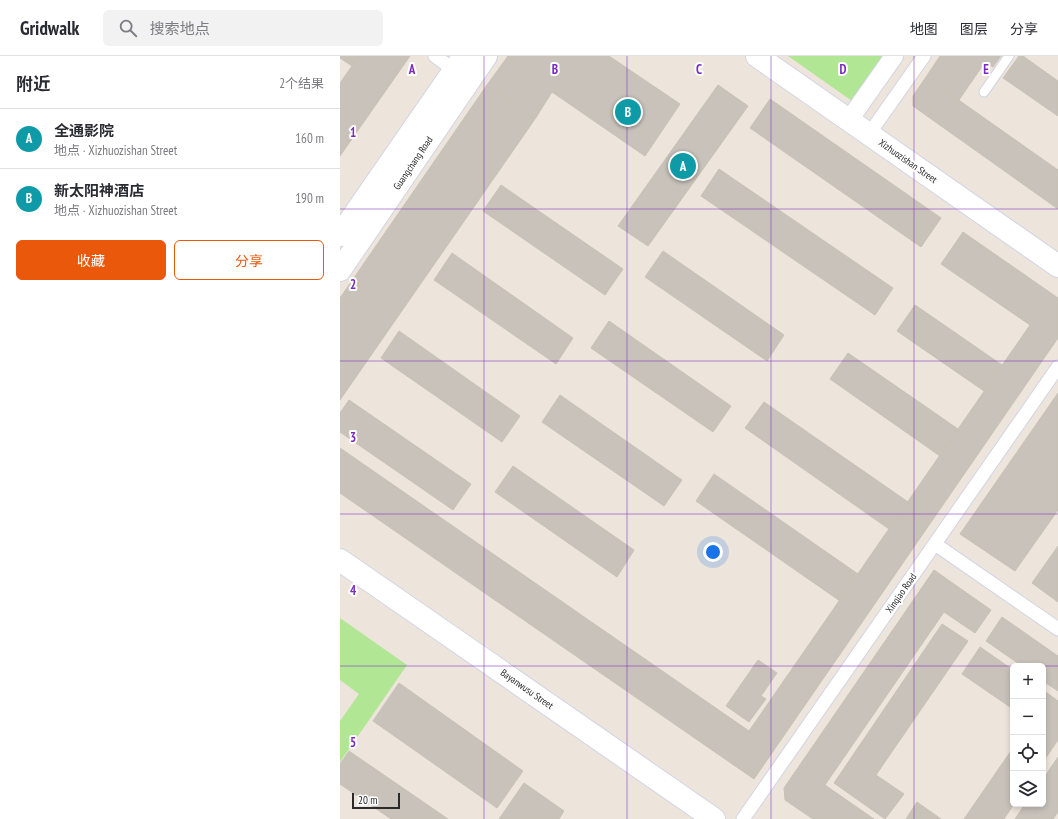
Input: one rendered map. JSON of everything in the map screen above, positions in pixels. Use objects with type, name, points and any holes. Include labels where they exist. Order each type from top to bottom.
[{"type":"street","points":[[435,56],[459,63]]},
{"type":"street","name":"Guangchang Road","points":[[340,270],[486,56]]},
{"type":"street","name":"Xizhuozishan Street","points":[[757,56],[1058,266]]},
{"type":"street","points":[[849,120],[894,56]]},
{"type":"street","points":[[869,134],[924,56]]},
{"type":"street","name":"Guangchang Road","points":[[340,234],[459,63]]},
{"type":"street","name":"Xinqiao Road","points":[[744,819],[1058,367]]},
{"type":"street","points":[[935,544],[1058,630]]},
{"type":"street","name":"Bayanwusu Street","points":[[340,560],[714,819]]},
{"type":"street","name":"Bayanwusu Street","points":[[340,570],[699,819]]},
{"type":"lane","points":[[984,92],[1009,56]]},
{"type":"green space","points":[[788,56],[884,56],[852,101]]},
{"type":"green space","points":[[340,618],[407,665],[340,762],[340,721],[359,694],[340,680]]},
{"type":"building","points":[[340,56],[359,56],[352,66],[340,58]]},
{"type":"building","points":[[359,56],[410,56],[340,156],[340,83]]},
{"type":"building","points":[[508,56],[609,56],[680,104],[645,156],[552,92],[535,119],[487,85]]},
{"type":"building","points":[[940,56],[1001,56],[993,67],[985,62],[959,100],[926,77]]},
{"type":"building","points":[[1019,56],[1023,56],[1058,81],[1058,116],[1003,78]]},
{"type":"building","points":[[926,77],[1058,170],[1058,209],[913,106],[913,96]]},
{"type":"building","points":[[487,85],[535,119],[340,400],[340,298]]},
{"type":"building","points":[[718,85],[748,106],[648,246],[618,226]]},
{"type":"building","points":[[770,99],[941,218],[921,247],[750,128]]},
{"type":"building","points":[[719,169],[893,288],[875,315],[701,196]]},
{"type":"building","points":[[501,185],[623,269],[605,295],[483,211]]},
{"type":"building","points":[[963,232],[1058,298],[1058,338],[754,779],[340,493],[340,448],[749,731],[1030,325],[941,264]]},
{"type":"building","points":[[663,251],[784,335],[767,361],[645,277]]},
{"type":"building","points":[[452,253],[573,338],[556,364],[434,280]]},
{"type":"building","points":[[915,305],[1002,365],[984,391],[897,331]]},
{"type":"building","points":[[609,321],[731,406],[713,432],[591,348]]},
{"type":"building","points":[[399,331],[520,416],[502,442],[381,358]]},
{"type":"building","points":[[848,353],[958,429],[940,456],[830,379]]},
{"type":"building","points":[[1058,393],[1058,510],[1015,571],[960,534]]},
{"type":"building","points":[[560,395],[682,480],[664,506],[542,422]]},
{"type":"building","points":[[349,400],[471,484],[453,510],[340,432],[340,413]]},
{"type":"building","points":[[764,402],[908,502],[889,529],[745,428]]},
{"type":"building","points":[[513,466],[634,550],[617,577],[495,492]]},
{"type":"building","points":[[714,474],[858,574],[840,601],[696,501]]},
{"type":"building","points":[[1058,546],[1058,602],[1032,583]]},
{"type":"building","points":[[934,570],[991,610],[975,633],[944,612],[825,785],[874,819],[813,819],[785,800],[784,788]]},
{"type":"building","points":[[1002,617],[1058,656],[1058,691],[1046,683],[1046,663],[1018,663],[986,641]]},
{"type":"building","points":[[942,624],[968,641],[876,775],[904,794],[885,819],[834,783]]},
{"type":"building","points":[[980,647],[1010,668],[1010,707],[962,674]]},
{"type":"building","points":[[758,660],[777,673],[761,696],[766,699],[749,722],[726,706]]},
{"type":"building","points":[[399,683],[523,771],[497,808],[373,721]]},
{"type":"building","points":[[1046,692],[1058,701],[1058,740],[1046,758]]},
{"type":"building","points":[[349,751],[448,819],[391,819],[340,784],[340,764]]},
{"type":"building","points":[[1010,752],[1010,807],[1012,807],[1004,819],[964,819]]},
{"type":"building","points":[[1058,757],[1058,812],[1053,819],[1015,819],[1023,807],[1046,807],[1046,775]]},
{"type":"building","points":[[524,783],[564,811],[559,819],[499,819]]},
{"type":"building","points":[[917,802],[941,819],[906,819]]},
{"type":"place","name":"新太阳神酒店","points":[[628,112]]},
{"type":"place","name":"全通影院","points":[[683,166]]}]
